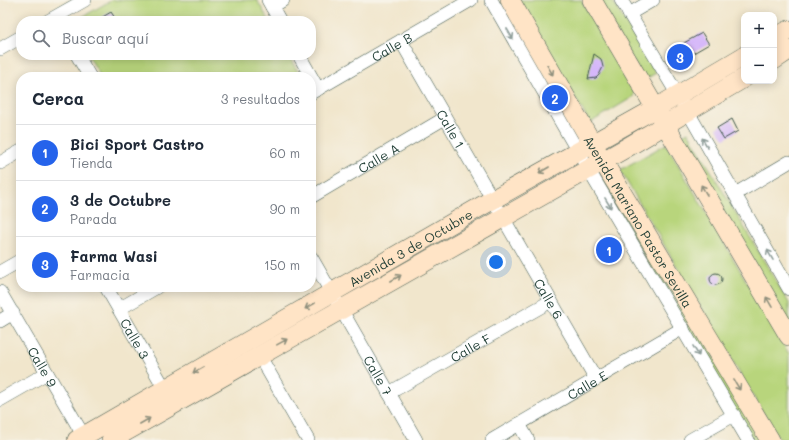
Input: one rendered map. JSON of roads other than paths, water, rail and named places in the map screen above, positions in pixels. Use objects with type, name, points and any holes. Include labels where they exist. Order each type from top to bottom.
[{"type":"street","points":[[59,16],[84,0]]},
{"type":"street","name":"Calle B","points":[[316,90],[471,0]]},
{"type":"street","name":"Avenida Mariano Pastor Sevilla","points":[[491,0],[585,146],[683,328],[748,440]]},
{"type":"street","name":"Avenida Mariano Pastor Sevilla","points":[[510,0],[585,146]]},
{"type":"street","points":[[592,0],[789,336]]},
{"type":"street","points":[[621,0],[688,112],[789,289]]},
{"type":"street","points":[[630,14],[653,0]]},
{"type":"street","points":[[274,2],[278,16]]},
{"type":"street","points":[[777,36],[789,30]]},
{"type":"street","points":[[0,49],[16,39]]},
{"type":"street","name":"Calle 1","points":[[401,41],[502,217]]},
{"type":"street","points":[[777,58],[789,50]]},
{"type":"street","name":"Avenida 3 de Octubre","points":[[111,440],[259,355],[336,301],[492,200],[585,146],[656,108],[741,58]]},
{"type":"street","points":[[80,60],[87,72]]},
{"type":"street","points":[[301,60],[306,72]]},
{"type":"street","name":"Avenida 3 de Octubre","points":[[82,439],[165,389],[502,217],[666,125],[741,80]]},
{"type":"street","name":"Calle A","points":[[316,194],[445,118]]},
{"type":"street","points":[[0,162],[16,154]]},
{"type":"street","points":[[735,194],[789,162]]},
{"type":"street","name":"Avenida Mariano Pastor Sevilla","points":[[596,165],[770,440]]},
{"type":"street","name":"Calle 6","points":[[502,217],[596,379]]},
{"type":"street","points":[[0,272],[16,263]]},
{"type":"street","name":"Calle 7","points":[[316,266],[416,440]]},
{"type":"street","name":"Calle 9","points":[[0,292],[47,373],[82,439]]},
{"type":"street","name":"Calle 3","points":[[109,292],[165,389]]},
{"type":"street","points":[[119,309],[148,292]]},
{"type":"street","name":"Calle F","points":[[389,393],[551,301]]},
{"type":"street","points":[[0,321],[13,313]]},
{"type":"street","name":"Calle E","points":[[492,440],[683,328]]},
{"type":"street","points":[[259,355],[308,440]]},
{"type":"street","points":[[0,400],[47,373]]},
{"type":"street","points":[[690,440],[734,415]]},
{"type":"street","points":[[519,424],[528,440]]},
{"type":"place","name":"Farma Wasi","points":[[680,57]]},
{"type":"place","name":"3 de Octubre","points":[[555,98]]},
{"type":"place","name":"Bici Sport Castro","points":[[609,250]]}]
